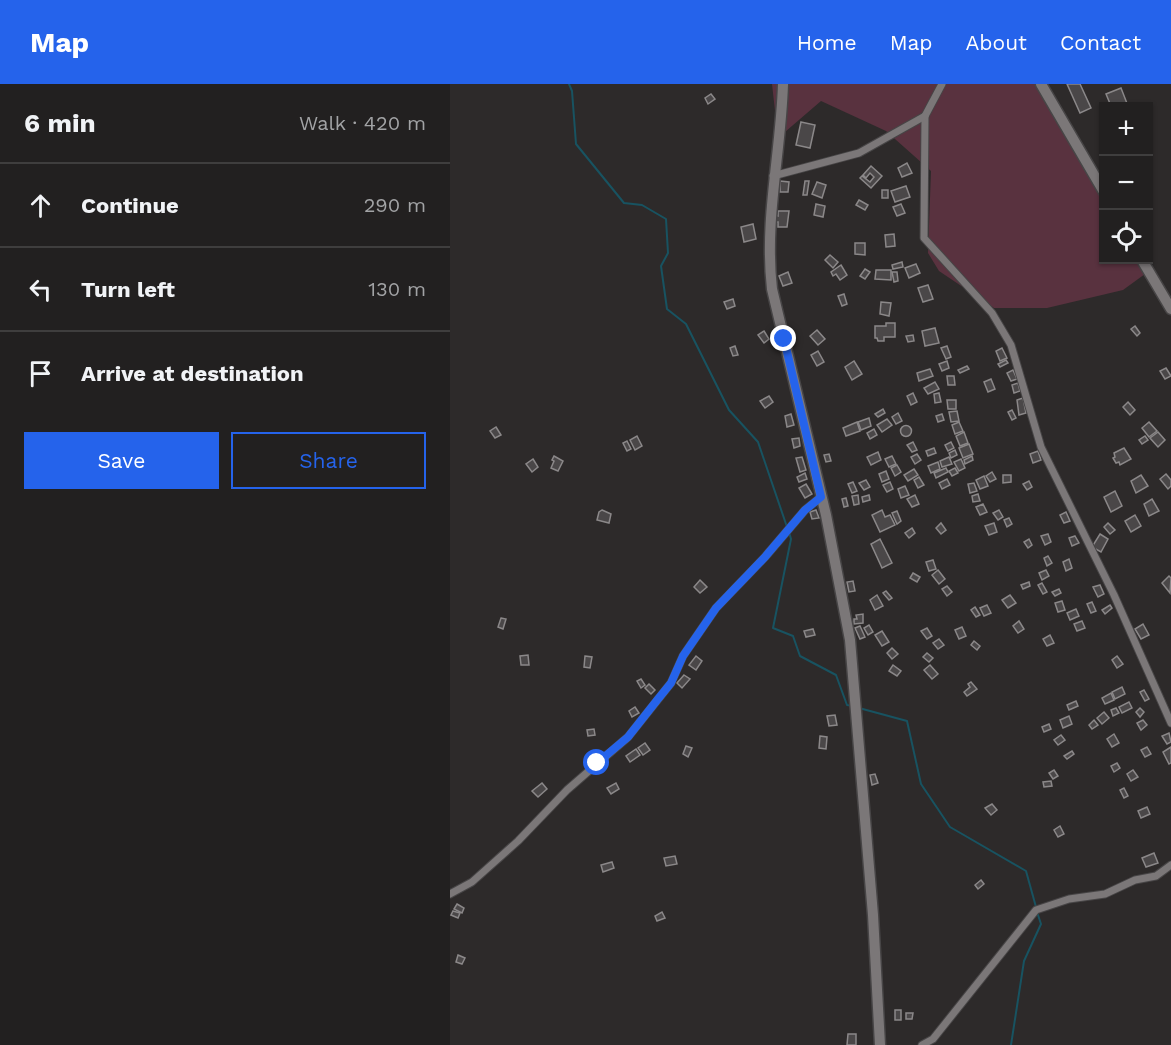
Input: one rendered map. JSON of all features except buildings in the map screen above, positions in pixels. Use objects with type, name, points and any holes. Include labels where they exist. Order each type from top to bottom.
[{"type":"street","points":[[783,84],[783,110],[773,176],[768,262],[772,289],[844,603],[854,673],[873,915],[880,1045]]},
{"type":"street","points":[[942,84],[925,116],[924,238],[992,313],[1011,345],[1041,447],[1114,596],[1171,723]]},
{"type":"street","points":[[1041,84],[1099,183]]},
{"type":"street","points":[[773,176],[859,153],[925,116]]},
{"type":"street","points":[[1144,264],[1171,309]]},
{"type":"street","points":[[450,894],[472,882],[518,841],[567,790],[628,737],[671,683],[683,656],[716,608],[765,557],[805,510],[821,497]]},
{"type":"street","points":[[922,1045],[933,1039],[1036,910],[1063,900],[1105,894],[1135,880],[1156,876],[1171,866]]},
{"type":"shaded area","points":[[772,84],[1036,84],[1099,195],[1099,264],[1139,264],[1145,274],[1123,290],[1047,308],[994,308],[939,271],[928,253],[931,171],[886,131],[821,101],[778,138]]},
{"type":"waterway","points":[[569,84],[572,91],[576,144],[624,203],[642,205],[666,219],[668,253],[661,266],[667,309],[686,324],[729,410],[758,442],[787,527]]},
{"type":"waterway","points":[[789,532],[791,539],[773,628],[793,636],[800,656],[836,675],[847,705],[853,706]]},
{"type":"waterway","points":[[859,708],[907,721],[921,784],[950,827],[1026,871],[1036,907]]},
{"type":"waterway","points":[[1011,1045],[1024,961],[1041,924],[1037,912]]},
{"type":"route","points":[[597,763],[628,737],[671,683],[683,656],[716,608],[765,557],[805,510],[821,497],[784,339]]}]
